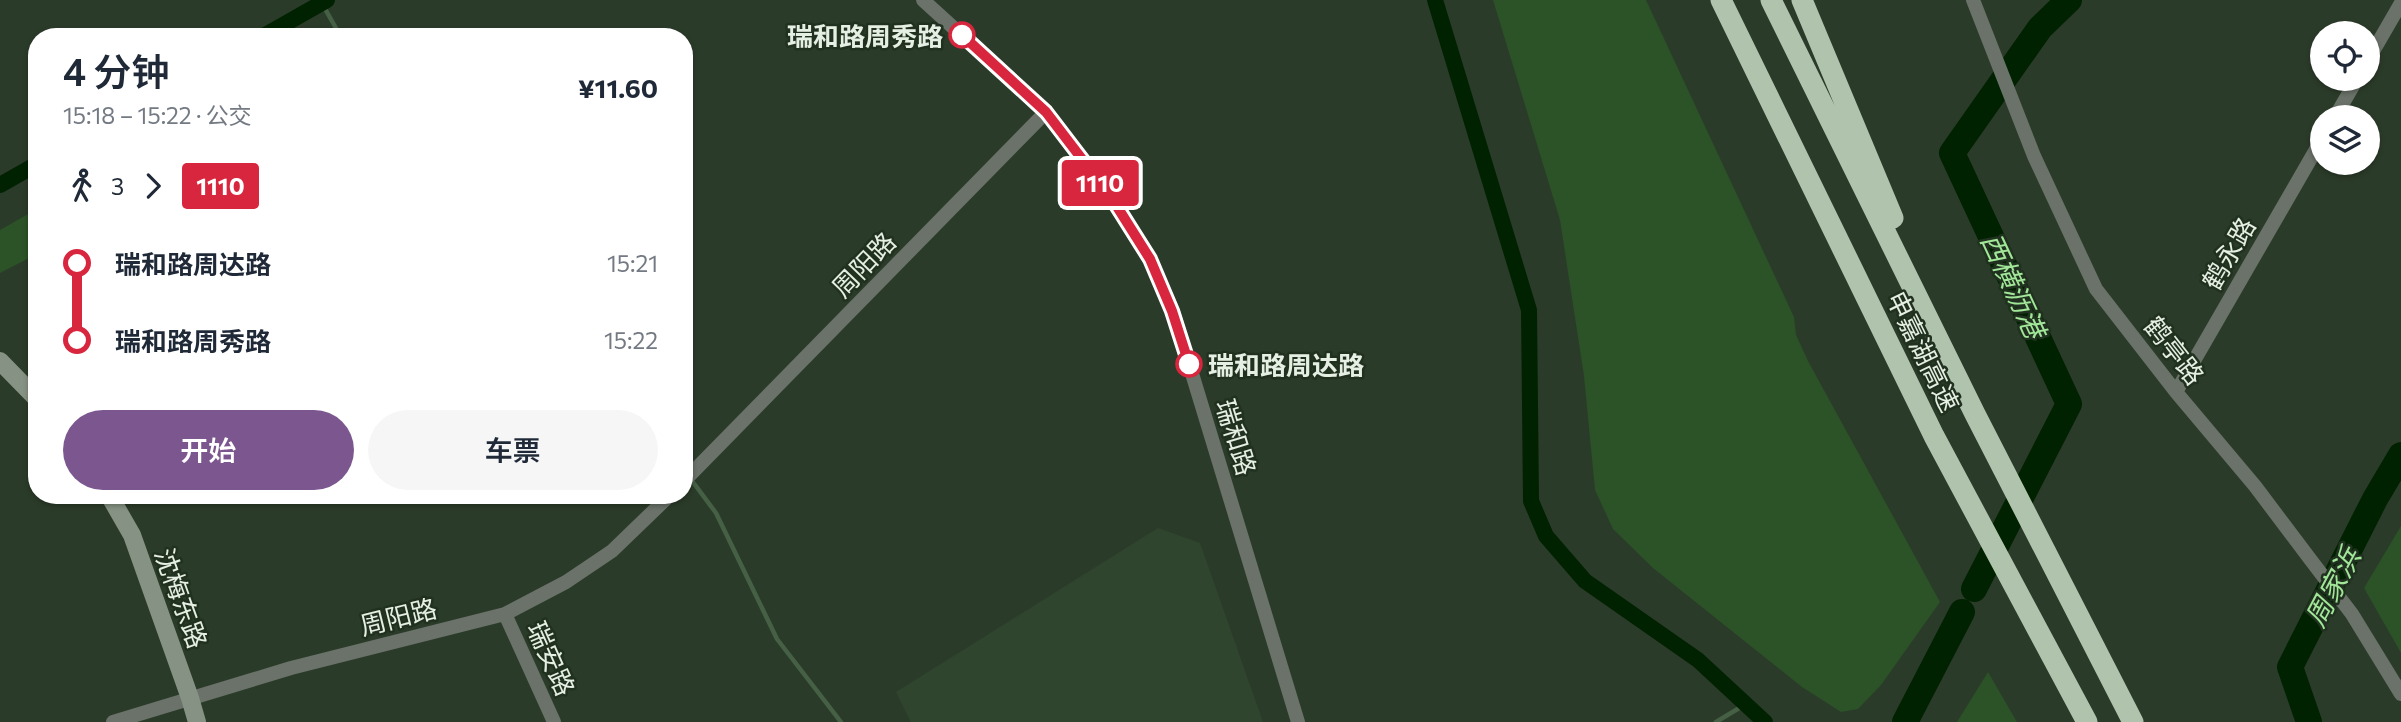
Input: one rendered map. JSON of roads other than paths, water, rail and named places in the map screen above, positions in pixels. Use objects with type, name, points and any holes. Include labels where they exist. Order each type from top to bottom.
[{"type":"highway","points":[[1711,0],[1934,436]]},
{"type":"highway","name":"申嘉湖高速","points":[[1721,0],[1934,436],[2087,722]]},
{"type":"highway","name":"申嘉湖高速","points":[[1771,0],[1975,414],[2133,722]]},
{"type":"highway","points":[[1802,0],[1975,414]]},
{"type":"street","name":"瑞和路","points":[[923,0],[1046,112],[1118,208],[1150,259],[1172,311],[1298,722]]},
{"type":"street","name":"鹤亭路","points":[[1973,0],[2034,156],[2096,289],[2176,392],[2255,485],[2352,614],[2401,694]]},
{"type":"street","points":[[2380,39],[2401,3]]},
{"type":"street","name":"周阳路","points":[[693,472],[1046,112]]},
{"type":"street","name":"鹤永路","points":[[2176,392],[2310,160]]},
{"type":"street","points":[[0,361],[28,390]]},
{"type":"street","name":"沈梅东路","points":[[114,504],[132,535],[197,722]]},
{"type":"street","name":"周阳路","points":[[113,722],[291,668],[505,614],[566,582],[612,551],[662,504]]},
{"type":"street","name":"瑞安路","points":[[505,614],[554,722]]},
{"type":"waterway","points":[[320,0],[336,28]]},
{"type":"waterway","points":[[278,28],[327,0]]},
{"type":"waterway","points":[[1435,0],[1529,310],[1531,501],[1546,536],[1585,581],[1698,660],[1765,722]]},
{"type":"waterway","name":"西横沥港","points":[[1974,589],[2069,404],[1952,153],[2040,28],[2069,0]]},
{"type":"waterway","points":[[0,185],[28,169]]},
{"type":"waterway","name":"周家浜","points":[[2309,722],[2290,667],[2375,499],[2401,455]]},
{"type":"waterway","points":[[693,482],[716,513],[777,639],[841,722]]},
{"type":"waterway","name":"西横沥港","points":[[1905,722],[1962,612]]},
{"type":"waterway","points":[[1716,722],[1746,704]]},
{"type":"place","name":"瑞和路周秀路","points":[[962,35]]},
{"type":"place","name":"瑞和路周达路","points":[[1189,364]]}]
